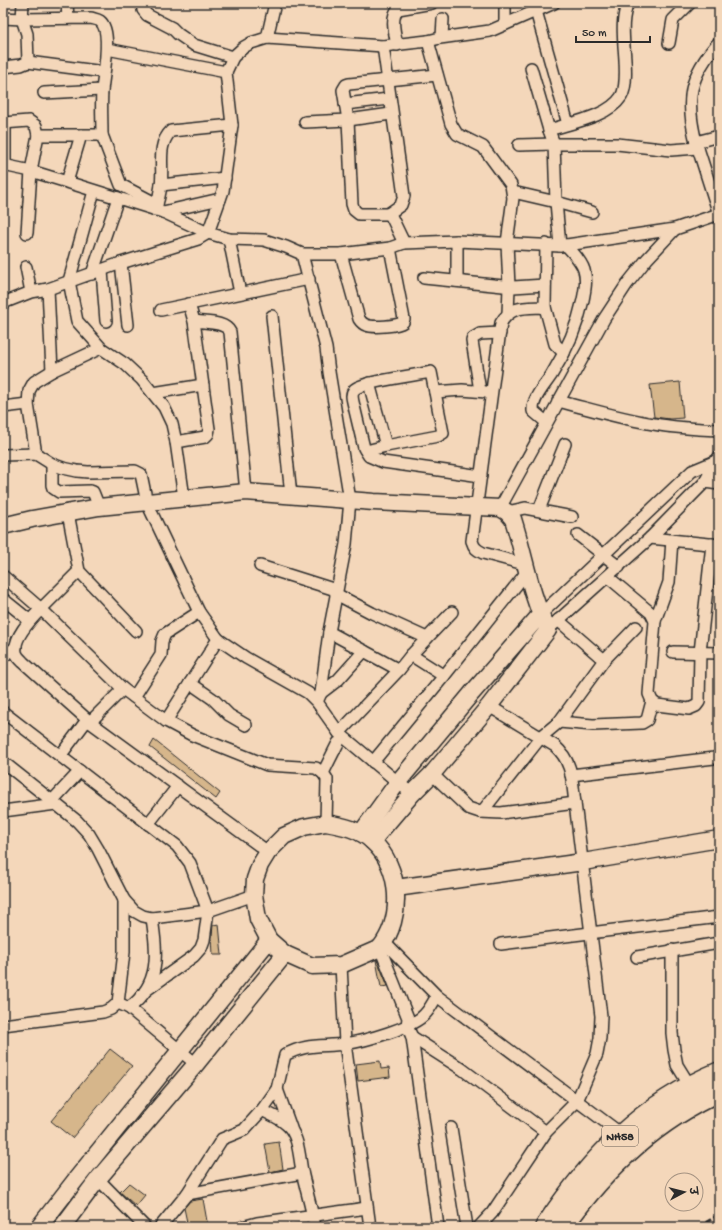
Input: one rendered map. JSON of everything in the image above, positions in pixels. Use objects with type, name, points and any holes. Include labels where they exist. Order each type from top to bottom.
[{"type":"highway","name":"NH58","points":[[562,1227],[582,1190],[588,1169],[633,1124],[663,1102],[690,1086],[719,1073]]},
{"type":"highway","points":[[582,1190],[638,1130],[663,1109],[691,1092],[719,1079]]},
{"type":"highway","points":[[582,1190],[634,1139],[659,1120],[677,1107],[709,1089],[719,1086]]},
{"type":"highway","name":"NH58","points":[[546,1227],[557,1208],[582,1190],[592,1187],[618,1160],[644,1137],[678,1112],[719,1091]]},
{"type":"street","points":[[23,3],[22,20],[27,34],[28,62]]},
{"type":"street","points":[[67,3],[68,18]]},
{"type":"street","points":[[142,3],[143,10],[147,15],[172,28],[194,45],[234,57]]},
{"type":"street","points":[[267,38],[275,3]]},
{"type":"street","points":[[397,45],[394,19],[395,13],[399,6],[432,3]]},
{"type":"street","points":[[505,3],[505,24]]},
{"type":"street","points":[[3,303],[31,292],[48,289],[121,263],[198,239],[208,233],[220,200],[225,178],[232,125],[226,72],[234,57],[244,47],[251,43],[267,38],[382,46],[428,41],[442,37],[490,31],[554,3]]},
{"type":"street","points":[[549,130],[598,114],[612,106],[622,97],[626,78],[623,24],[628,3]]},
{"type":"street","points":[[670,44],[673,20],[690,3]]},
{"type":"street","points":[[536,11],[568,124]]},
{"type":"street","points":[[3,18],[22,20],[91,18],[101,21],[104,28],[107,49],[102,90],[102,135],[121,185],[158,209],[208,233],[229,239],[264,240],[302,254],[341,254],[390,248],[404,243],[457,241],[563,245],[675,229],[719,214],[697,145],[691,120],[691,96],[696,73],[707,56],[719,42]]},
{"type":"street","points":[[442,37],[443,19]]},
{"type":"street","points":[[428,41],[451,124],[457,134],[483,147],[511,185],[513,192],[507,243],[509,287],[508,314]]},
{"type":"street","points":[[382,46],[404,196],[400,205],[388,214]]},
{"type":"street","points":[[107,49],[226,72]]},
{"type":"street","points":[[3,67],[21,65],[28,62],[104,72]]},
{"type":"street","points":[[531,68],[554,144],[556,202],[563,245],[578,259],[585,277],[585,288],[579,320],[573,335],[534,404],[533,411],[546,422]]},
{"type":"street","points":[[404,243],[392,216],[388,214],[359,214],[354,210],[352,204],[348,120],[343,90],[346,85],[437,75]]},
{"type":"street","points":[[44,93],[102,90]]},
{"type":"street","points":[[345,104],[389,99]]},
{"type":"street","points":[[305,122],[348,120],[391,114]]},
{"type":"street","points":[[27,233],[31,171],[38,135],[36,126],[29,121],[4,123],[4,166],[31,171],[158,209],[220,200]]},
{"type":"street","points":[[158,209],[161,185],[162,143],[166,136],[171,131],[232,125]]},
{"type":"street","points":[[38,135],[102,135]]},
{"type":"street","points":[[67,182],[81,135]]},
{"type":"street","points":[[519,146],[554,144],[616,144],[671,150],[697,145],[719,136]]},
{"type":"street","points":[[161,185],[225,178]]},
{"type":"street","points":[[94,191],[69,281],[77,321],[101,348],[125,364],[142,380],[164,407],[172,424],[176,442],[184,498]]},
{"type":"street","points":[[513,192],[592,212]]},
{"type":"street","points":[[106,321],[97,272],[118,198]]},
{"type":"street","points":[[504,510],[546,422],[604,319],[627,284],[647,258],[675,229]]},
{"type":"street","points":[[229,239],[240,293]]},
{"type":"street","points":[[457,241],[457,281]]},
{"type":"street","points":[[546,244],[544,307],[555,344],[564,353]]},
{"type":"street","points":[[341,254],[359,319],[363,324],[368,326],[398,325],[403,322],[404,319],[390,248]]},
{"type":"street","points":[[302,254],[326,348],[350,500],[346,544],[336,592],[319,698],[339,738],[373,762],[412,794]]},
{"type":"street","points":[[121,263],[128,325]]},
{"type":"street","points":[[26,267],[31,292]]},
{"type":"street","points":[[424,278],[509,287],[545,285]]},
{"type":"street","points":[[161,310],[309,279]]},
{"type":"street","points":[[48,289],[52,371]]},
{"type":"street","points":[[176,442],[205,437],[208,434],[194,321],[189,304]]},
{"type":"street","points":[[525,568],[482,553],[474,546],[472,541],[501,323],[506,315],[514,310],[544,307]]},
{"type":"street","points":[[272,316],[291,495]]},
{"type":"street","points":[[194,321],[222,325],[228,327],[230,332],[246,492]]},
{"type":"street","points":[[480,391],[472,341],[473,338],[480,334],[500,333]]},
{"type":"street","points":[[36,454],[28,404],[29,391],[34,382],[52,371],[101,348]]},
{"type":"street","points":[[366,451],[441,435],[443,433],[431,372],[370,383],[357,388],[354,391],[352,396],[366,451],[368,456],[383,462],[481,476]]},
{"type":"street","points":[[370,383],[386,446]]},
{"type":"street","points":[[153,393],[203,384]]},
{"type":"street","points":[[435,392],[480,391],[492,393]]},
{"type":"street","points":[[558,401],[622,418],[654,424],[719,430]]},
{"type":"street","points":[[3,408],[28,404]]},
{"type":"street","points":[[539,510],[565,444]]},
{"type":"street","points":[[3,455],[36,454],[52,464],[82,472],[139,472],[147,503],[199,612],[218,639],[246,658],[319,698]]},
{"type":"street","points":[[366,837],[432,774],[489,706],[553,625],[650,538],[705,482],[717,459]]},
{"type":"street","points":[[366,837],[398,782],[472,693],[540,615],[692,471],[717,459]]},
{"type":"street","points":[[52,464],[53,488],[59,492],[93,492],[99,507]]},
{"type":"street","points":[[705,482],[719,484]]},
{"type":"street","points":[[3,526],[99,507],[246,492],[504,510],[525,508],[572,517]]},
{"type":"street","points":[[504,510],[513,519],[525,568],[540,615],[604,660]]},
{"type":"street","points":[[68,513],[79,571],[136,631]]},
{"type":"street","points":[[578,535],[619,567]]},
{"type":"street","points":[[650,538],[672,540],[715,545],[700,652],[699,702],[696,706],[689,709],[657,705],[652,701],[649,694],[655,621],[669,582],[672,540]]},
{"type":"street","points":[[260,566],[336,592],[372,613],[427,638]]},
{"type":"street","points":[[373,762],[444,676],[525,568]]},
{"type":"street","points":[[79,571],[29,620],[16,642],[17,655],[89,721],[268,852]]},
{"type":"street","points":[[3,576],[41,609],[124,689],[166,721],[192,735],[267,765],[316,768],[323,772],[327,779],[326,824]]},
{"type":"street","points":[[608,577],[651,613],[655,621]]},
{"type":"street","points":[[3,600],[29,620]]},
{"type":"street","points":[[134,697],[161,655],[162,640],[165,634],[199,612]]},
{"type":"street","points":[[323,772],[339,738],[411,655],[452,612]]},
{"type":"street","points":[[480,812],[485,808],[541,738],[558,722],[604,660],[636,626]]},
{"type":"street","points":[[329,632],[399,670]]},
{"type":"street","points":[[166,721],[218,639]]},
{"type":"street","points":[[3,657],[16,647]]},
{"type":"street","points":[[319,698],[338,680],[364,651]]},
{"type":"street","points":[[673,652],[719,653]]},
{"type":"street","points":[[411,655],[444,676]]},
{"type":"street","points":[[190,683],[213,699],[229,715],[246,725]]},
{"type":"street","points":[[60,756],[89,721],[124,689]]},
{"type":"street","points":[[558,722],[593,725],[642,723],[647,720],[652,701]]},
{"type":"street","points":[[479,1227],[492,1212],[546,1132],[577,1101],[597,1054],[600,1038],[601,1016],[575,803],[571,775],[564,753],[489,706]]},
{"type":"street","points":[[3,712],[177,846],[190,863],[208,911],[204,940],[201,948],[194,956],[145,991]]},
{"type":"street","points":[[571,775],[714,758],[719,756]]},
{"type":"street","points":[[3,762],[77,821],[89,834],[124,900],[134,911],[143,916],[152,918],[208,911],[254,894]]},
{"type":"street","points":[[3,811],[54,803],[80,771]]},
{"type":"street","points":[[432,774],[468,808],[480,812],[501,813],[575,803]]},
{"type":"street","points":[[148,824],[178,786]]},
{"type":"street","points":[[326,824],[344,826],[366,837],[388,862],[396,888],[394,912],[391,926],[382,945],[341,965],[312,966],[285,954],[269,940],[258,919],[254,894],[255,880],[260,865],[268,852],[284,836],[304,826],[326,824]]},
{"type":"street","points":[[396,888],[583,862],[719,839]]},
{"type":"street","points":[[3,1025],[103,1012],[112,1009],[118,1003],[124,952],[124,900]]},
{"type":"street","points":[[502,944],[719,917]]},
{"type":"street","points":[[129,1008],[139,1001],[152,976],[156,950],[152,918]]},
{"type":"street","points":[[39,1227],[269,940]]},
{"type":"street","points":[[637,957],[719,943]]},
{"type":"street","points":[[382,945],[437,996],[616,1130]]},
{"type":"street","points":[[382,945],[408,1018],[407,1026],[412,1038],[438,1227]]},
{"type":"street","points":[[672,950],[672,1033],[674,1050],[677,1065],[690,1086]]},
{"type":"street","points":[[62,1227],[98,1179],[196,1064],[285,954]]},
{"type":"street","points":[[341,965],[345,1044],[370,1227]]},
{"type":"street","points":[[160,1227],[187,1194],[222,1139],[244,1130],[262,1110],[277,1089],[285,1055],[307,1046],[345,1044],[393,1032],[407,1026],[425,1015],[437,996]]},
{"type":"street","points":[[118,1003],[129,1008],[196,1064]]},
{"type":"street","points":[[412,1038],[462,1069],[546,1132]]},
{"type":"street","points":[[277,1089],[300,1156],[302,1173],[315,1227]]},
{"type":"street","points":[[262,1110],[287,1124],[292,1131]]},
{"type":"street","points":[[451,1128],[467,1227]]},
{"type":"street","points":[[187,1194],[302,1173]]},
{"type":"street","points":[[98,1179],[145,1227]]},
{"type":"street","points":[[242,1227],[313,1215],[368,1208]]},
{"type":"building","points":[[680,382],[683,418],[670,419],[654,417],[650,385]]},
{"type":"building","points":[[154,740],[220,793],[216,799],[150,747]]},
{"type":"building","points":[[219,924],[222,955],[213,955],[213,925]]},
{"type":"building","points":[[377,960],[388,986],[381,987]]},
{"type":"building","points":[[110,1049],[132,1066],[72,1138],[51,1121]]},
{"type":"building","points":[[380,1061],[381,1069],[389,1068],[390,1077],[358,1081],[356,1064]]},
{"type":"building","points":[[279,1142],[283,1169],[270,1172],[265,1144]]},
{"type":"building","points":[[129,1183],[145,1195],[136,1206],[120,1192]]},
{"type":"building","points":[[203,1199],[208,1227],[188,1227],[184,1208],[190,1201]]},
{"type":"railway","points":[[698,1227],[719,1215]]}]
